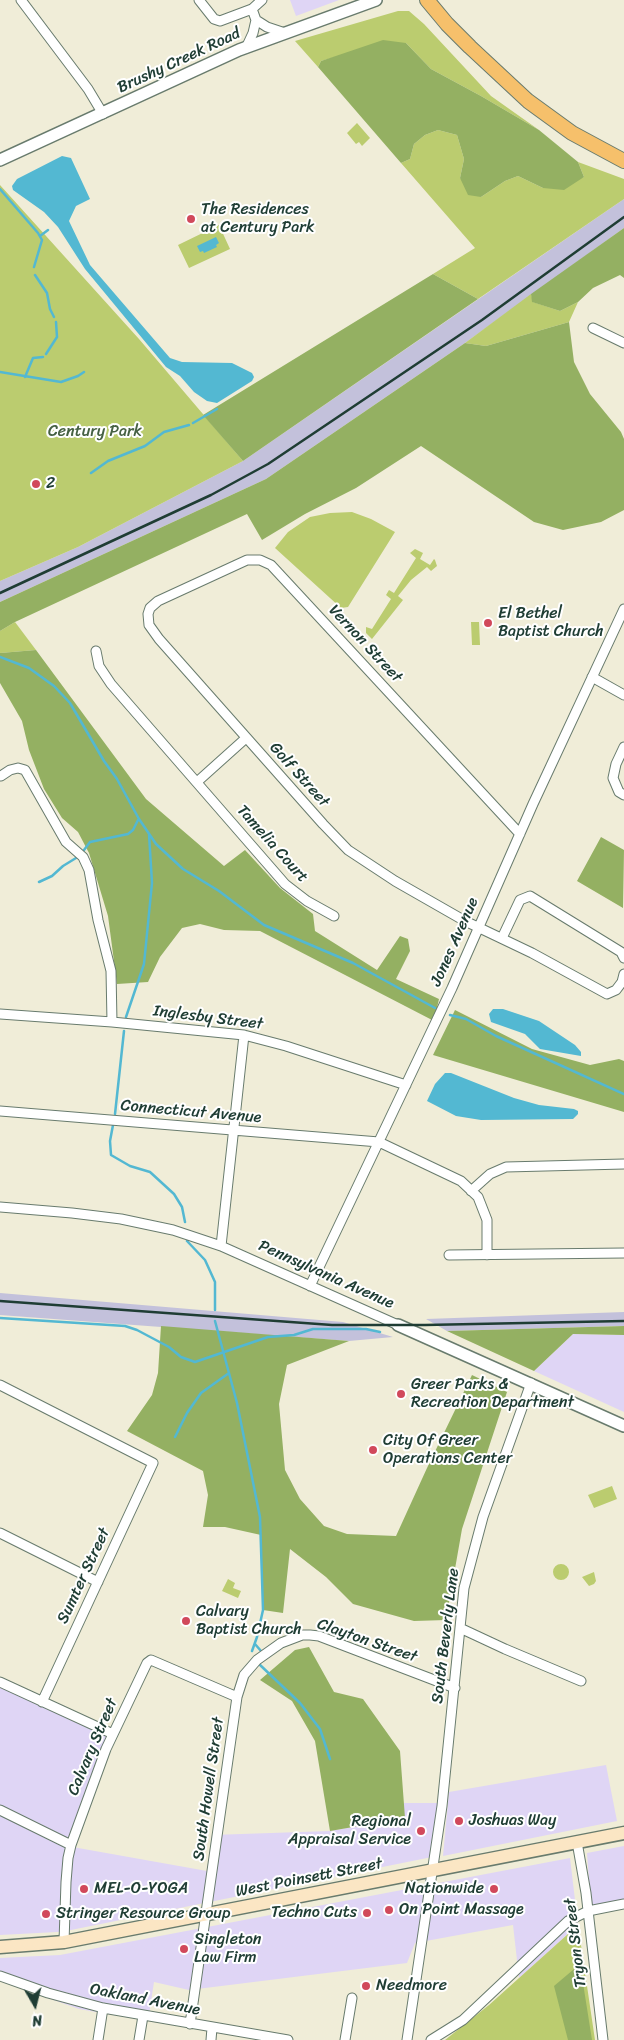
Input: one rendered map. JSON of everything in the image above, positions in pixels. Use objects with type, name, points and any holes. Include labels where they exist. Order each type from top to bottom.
[{"type":"main road","points":[[428,0],[464,42],[528,101],[572,133],[624,161]]},
{"type":"main road","name":"West Poinsett Street","points":[[0,1946],[64,1942],[624,1833]]},
{"type":"street","points":[[21,0],[88,89],[103,114]]},
{"type":"street","points":[[199,0],[214,19],[220,21],[252,9],[262,0]]},
{"type":"street","name":"Brushy Creek Road","points":[[0,160],[246,48],[376,0]]},
{"type":"street","points":[[246,48],[253,33],[256,20],[252,9]]},
{"type":"street","points":[[256,20],[267,27],[285,33]]},
{"type":"street","points":[[593,328],[624,343]]},
{"type":"street","name":"Vernon Street","points":[[158,601],[247,560],[260,560],[271,565],[520,834]]},
{"type":"street","name":"Golf Street","points":[[158,601],[149,611],[150,628],[183,668],[348,850],[395,881],[465,921],[502,938],[607,994],[616,990],[622,982],[624,974]]},
{"type":"street","name":"Jones Avenue","points":[[310,1286],[406,1085],[624,609]]},
{"type":"street","name":"Tamelia Court","points":[[96,650],[99,666],[111,684],[285,884],[299,896],[334,916]]},
{"type":"street","points":[[592,677],[624,695]]},
{"type":"street","points":[[197,782],[246,738]]},
{"type":"street","points":[[624,747],[616,764],[613,778],[619,792],[624,795]]},
{"type":"street","points":[[1,776],[10,770],[18,768],[25,770],[66,842],[83,857],[89,870],[98,920],[111,971],[112,1022]]},
{"type":"street","points":[[502,938],[520,900],[530,896],[621,952],[624,958]]},
{"type":"street","name":"Inglesby Street","points":[[0,1014],[112,1022],[244,1035],[286,1046],[406,1085]]},
{"type":"street","points":[[221,1246],[244,1035]]},
{"type":"street","name":"Connecticut Avenue","points":[[0,1111],[379,1142]]},
{"type":"street","points":[[379,1142],[461,1182],[478,1197],[487,1220],[487,1255]]},
{"type":"street","points":[[471,1191],[490,1174],[506,1167],[624,1164]]},
{"type":"street","name":"Pennsylvania Avenue","points":[[0,1207],[121,1219],[173,1230],[221,1246],[624,1426]]},
{"type":"street","points":[[449,1255],[624,1253]]},
{"type":"street","name":"South Beverly Lane","points":[[407,2040],[445,1781],[464,1588],[474,1544],[531,1383]]},
{"type":"street","name":"Sumter Street","points":[[0,1384],[153,1463],[42,1702]]},
{"type":"street","points":[[0,1534],[98,1582]]},
{"type":"street","points":[[460,1628],[581,1681]]},
{"type":"street","name":"Clayton Street","points":[[236,1697],[244,1674],[257,1660],[281,1643],[302,1635],[319,1636],[455,1688]]},
{"type":"street","name":"Calvary Street","points":[[64,1942],[66,1882],[71,1845],[113,1734],[148,1663],[151,1660],[236,1697]]},
{"type":"street","points":[[0,1682],[113,1734]]},
{"type":"street","name":"South Howell Street","points":[[190,2024],[236,1697]]},
{"type":"street","points":[[0,1810],[71,1845]]},
{"type":"street","name":"Tryon Street","points":[[577,1842],[588,1911],[604,2040]]},
{"type":"street","points":[[431,2040],[463,2020],[568,1921],[588,1911],[624,1904]]},
{"type":"street","name":"Oakland Avenue","points":[[0,1976],[48,1993],[103,2008],[288,2040]]},
{"type":"street","points":[[345,2040],[352,1998]]},
{"type":"street","points":[[98,2040],[103,2008]]},
{"type":"street","points":[[139,2040],[143,2016]]},
{"type":"street","points":[[211,2040],[212,2028]]},
{"type":"shaded area","points":[[290,0],[339,0],[296,16]]},
{"type":"shaded area","points":[[624,199],[624,228],[465,343],[266,479],[0,602],[0,581],[78,547],[243,461]]},
{"type":"shaded area","points":[[0,1293],[343,1322],[393,1337],[349,1341],[0,1315]]},
{"type":"shaded area","points":[[624,1312],[624,1326],[447,1331],[426,1319]]},
{"type":"shaded area","points":[[573,1334],[624,1335],[624,1412],[534,1371]]},
{"type":"shaded area","points":[[0,1686],[108,1736],[67,1846],[207,1871],[212,1835],[330,1831],[404,1818],[404,1803],[438,1803],[432,1857],[71,1930],[0,1935]]},
{"type":"shaded area","points":[[606,1765],[617,1821],[443,1856],[449,1792]]},
{"type":"shaded area","points":[[624,1846],[624,1902],[591,1908],[587,1853]]},
{"type":"shaded area","points":[[570,1858],[578,1925],[519,1978],[513,1925],[415,1943],[407,1963],[189,1990],[154,1982],[148,2021],[79,2009],[0,1981],[0,1958],[60,1955]]},
{"type":"green space","points":[[398,11],[409,11],[424,24],[491,96],[539,130],[431,69],[406,43],[342,55],[321,61],[318,67],[295,41]]},
{"type":"green space","points":[[383,40],[406,43],[431,69],[539,130],[578,162],[584,177],[564,190],[543,188],[518,176],[505,181],[481,197],[468,195],[460,178],[464,159],[457,135],[438,130],[425,135],[414,144],[410,159],[401,163],[318,67],[321,61]]},
{"type":"green space","points":[[357,123],[370,138],[362,146],[359,142],[356,144],[347,133]]},
{"type":"green space","points":[[438,130],[457,135],[464,159],[460,178],[481,197],[505,181],[518,176],[543,188],[584,177],[578,162],[624,179],[624,199],[478,299],[433,274],[475,248],[401,163],[410,159],[414,144],[425,135]]},
{"type":"green space","name":"Century Park","points":[[0,185],[139,339],[243,461],[78,547],[0,581]]},
{"type":"green space","points":[[219,225],[230,249],[189,268],[178,245]]},
{"type":"green space","points":[[624,228],[624,278],[620,275],[593,288],[578,302],[560,311],[532,302],[531,294]]},
{"type":"green space","points":[[433,274],[478,299],[243,461],[203,415]]},
{"type":"green space","points":[[531,294],[533,302],[560,311],[578,302],[569,322],[486,346],[465,343]]},
{"type":"green space","points":[[569,322],[574,362],[590,394],[621,432],[624,439],[624,510],[601,522],[563,530],[534,522],[421,446],[356,488],[305,514],[262,540],[247,514],[15,622],[0,631],[0,602],[266,479],[465,343],[486,346]]},
{"type":"green space","points":[[352,512],[371,519],[395,532],[348,607],[341,608],[275,548],[288,532],[310,517],[330,513]]},
{"type":"green space","points":[[415,549],[423,553],[420,559],[430,565],[434,559],[437,566],[431,571],[427,567],[411,580],[398,596],[403,600],[372,639],[366,633],[366,627],[372,629],[391,599],[386,595],[389,590],[394,593],[416,558],[410,553]]},
{"type":"green space","points":[[15,622],[36,650],[0,653],[0,631]]},
{"type":"green space","points":[[471,622],[479,622],[480,645],[472,645]]},
{"type":"green space","points":[[36,650],[146,799],[224,866],[245,850],[280,888],[313,914],[315,931],[377,970],[400,936],[408,939],[410,951],[396,979],[439,999],[434,1021],[260,931],[224,930],[200,924],[182,928],[160,957],[148,982],[117,984],[108,916],[89,853],[78,832],[62,818],[44,789],[29,750],[22,721],[0,683],[0,653]]},
{"type":"green space","points":[[601,837],[624,850],[623,908],[577,881]]},
{"type":"green space","points":[[455,1010],[532,1049],[590,1065],[619,1059],[624,1061],[624,1112],[433,1055]]},
{"type":"green space","points":[[161,1326],[349,1341],[287,1365],[279,1404],[285,1470],[300,1499],[324,1526],[347,1534],[396,1536],[472,1375],[507,1392],[462,1529],[446,1620],[414,1621],[353,1604],[326,1577],[290,1549],[283,1613],[263,1610],[261,1535],[225,1527],[203,1527],[208,1495],[203,1471],[127,1431],[152,1395],[158,1373]]},
{"type":"green space","points":[[624,1326],[624,1335],[573,1334],[534,1371],[447,1331]]},
{"type":"green space","points":[[612,1486],[617,1499],[594,1508],[588,1495]]},
{"type":"green space","points":[[558,1564],[564,1564],[569,1569],[567,1578],[558,1580],[553,1575],[553,1569]]},
{"type":"green space","points":[[594,1572],[596,1581],[589,1586],[582,1577]]},
{"type":"green space","points":[[228,1579],[235,1583],[233,1588],[241,1591],[238,1598],[222,1591]]},
{"type":"green space","points":[[309,1647],[334,1692],[363,1699],[400,1751],[405,1818],[330,1831],[315,1741],[292,1701],[260,1680],[295,1650]]},
{"type":"green space","points":[[578,1925],[595,2040],[445,2040],[489,2005]]},
{"type":"green space","points":[[580,1964],[592,2040],[568,2040],[554,1986]]},
{"type":"water","points":[[62,156],[71,158],[90,199],[76,206],[69,221],[90,265],[170,358],[182,362],[232,363],[252,373],[254,377],[252,381],[217,403],[207,401],[194,392],[180,376],[166,367],[85,269],[58,227],[44,212],[13,190],[12,186],[17,179]]},
{"type":"water","points":[[216,237],[219,243],[216,245],[217,247],[204,253],[203,251],[200,252],[197,246]]},
{"type":"water","points":[[493,1009],[503,1009],[539,1021],[575,1045],[581,1052],[581,1056],[540,1049],[525,1034],[491,1022],[489,1014]]},
{"type":"water","points":[[445,1073],[451,1073],[514,1098],[539,1105],[574,1109],[578,1111],[578,1114],[573,1119],[481,1120],[456,1116],[427,1101],[435,1084]]},
{"type":"waterway","points":[[0,189],[42,240],[34,267]]},
{"type":"waterway","points":[[40,236],[48,230]]},
{"type":"waterway","points":[[35,275],[47,293],[50,309],[54,317]]},
{"type":"waterway","points":[[46,354],[57,337],[56,322]]},
{"type":"waterway","points":[[25,377],[33,358],[43,357]]},
{"type":"waterway","points":[[0,372],[61,382],[84,372]]},
{"type":"waterway","points":[[193,423],[217,409]]},
{"type":"waterway","points":[[91,473],[108,461],[145,446],[164,432],[189,425]]},
{"type":"waterway","points":[[0,657],[29,668],[54,686],[70,703],[156,844],[183,869],[219,891],[264,925],[353,963],[435,1008]]},
{"type":"waterway","points":[[84,850],[90,842],[128,834],[133,830],[138,820]]},
{"type":"waterway","points":[[126,1017],[144,964],[152,883],[149,834]]},
{"type":"waterway","points":[[39,882],[52,876],[76,858]]},
{"type":"waterway","points":[[450,1015],[466,1019],[496,1036],[624,1094]]},
{"type":"waterway","points":[[115,1114],[124,1031]]},
{"type":"waterway","points":[[113,1125],[110,1141],[111,1155],[130,1166],[150,1172],[174,1194],[182,1207],[185,1222]]},
{"type":"waterway","points":[[187,1241],[205,1260],[215,1282],[215,1310]]},
{"type":"waterway","points":[[0,1318],[125,1326],[137,1330],[169,1347],[181,1357],[195,1362],[268,1337],[294,1335],[313,1329],[366,1329],[380,1332]]},
{"type":"waterway","points":[[215,1321],[237,1403],[260,1517],[263,1610],[252,1651]]},
{"type":"waterway","points":[[175,1437],[187,1413],[201,1393],[229,1373]]},
{"type":"waterway","points":[[255,1644],[261,1651]]},
{"type":"waterway","points":[[259,1664],[300,1703],[320,1729],[330,1759]]},
{"type":"railway","points":[[0,593],[211,495],[268,464],[482,320],[624,217]]},
{"type":"railway","points":[[0,1301],[332,1325],[624,1321]]},
{"type":"place","name":"The Residences at Century Park","points":[[191,219]]},
{"type":"place","name":"2","points":[[36,484]]},
{"type":"place","name":"El Bethel Baptist Church","points":[[488,623]]},
{"type":"place","name":"Greer Parks & Recreation Department","points":[[401,1394]]},
{"type":"place","name":"City Of Greer Operations Center","points":[[373,1450]]},
{"type":"place","name":"Calvary Baptist Church","points":[[186,1621]]},
{"type":"place","name":"Joshuas Way","points":[[459,1821]]},
{"type":"place","name":"Regional Appraisal Service","points":[[421,1831]]},
{"type":"place","name":"MEL-O-YOGA","points":[[84,1889]]},
{"type":"place","name":"Nationwide","points":[[494,1889]]},
{"type":"place","name":"On Point Massage","points":[[389,1910]]},
{"type":"place","name":"Techno Cuts","points":[[367,1913]]},
{"type":"place","name":"Stringer Resource Group","points":[[46,1914]]},
{"type":"place","name":"Singleton Law Firm","points":[[184,1949]]},
{"type":"place","name":"Needmore","points":[[366,1986]]}]
